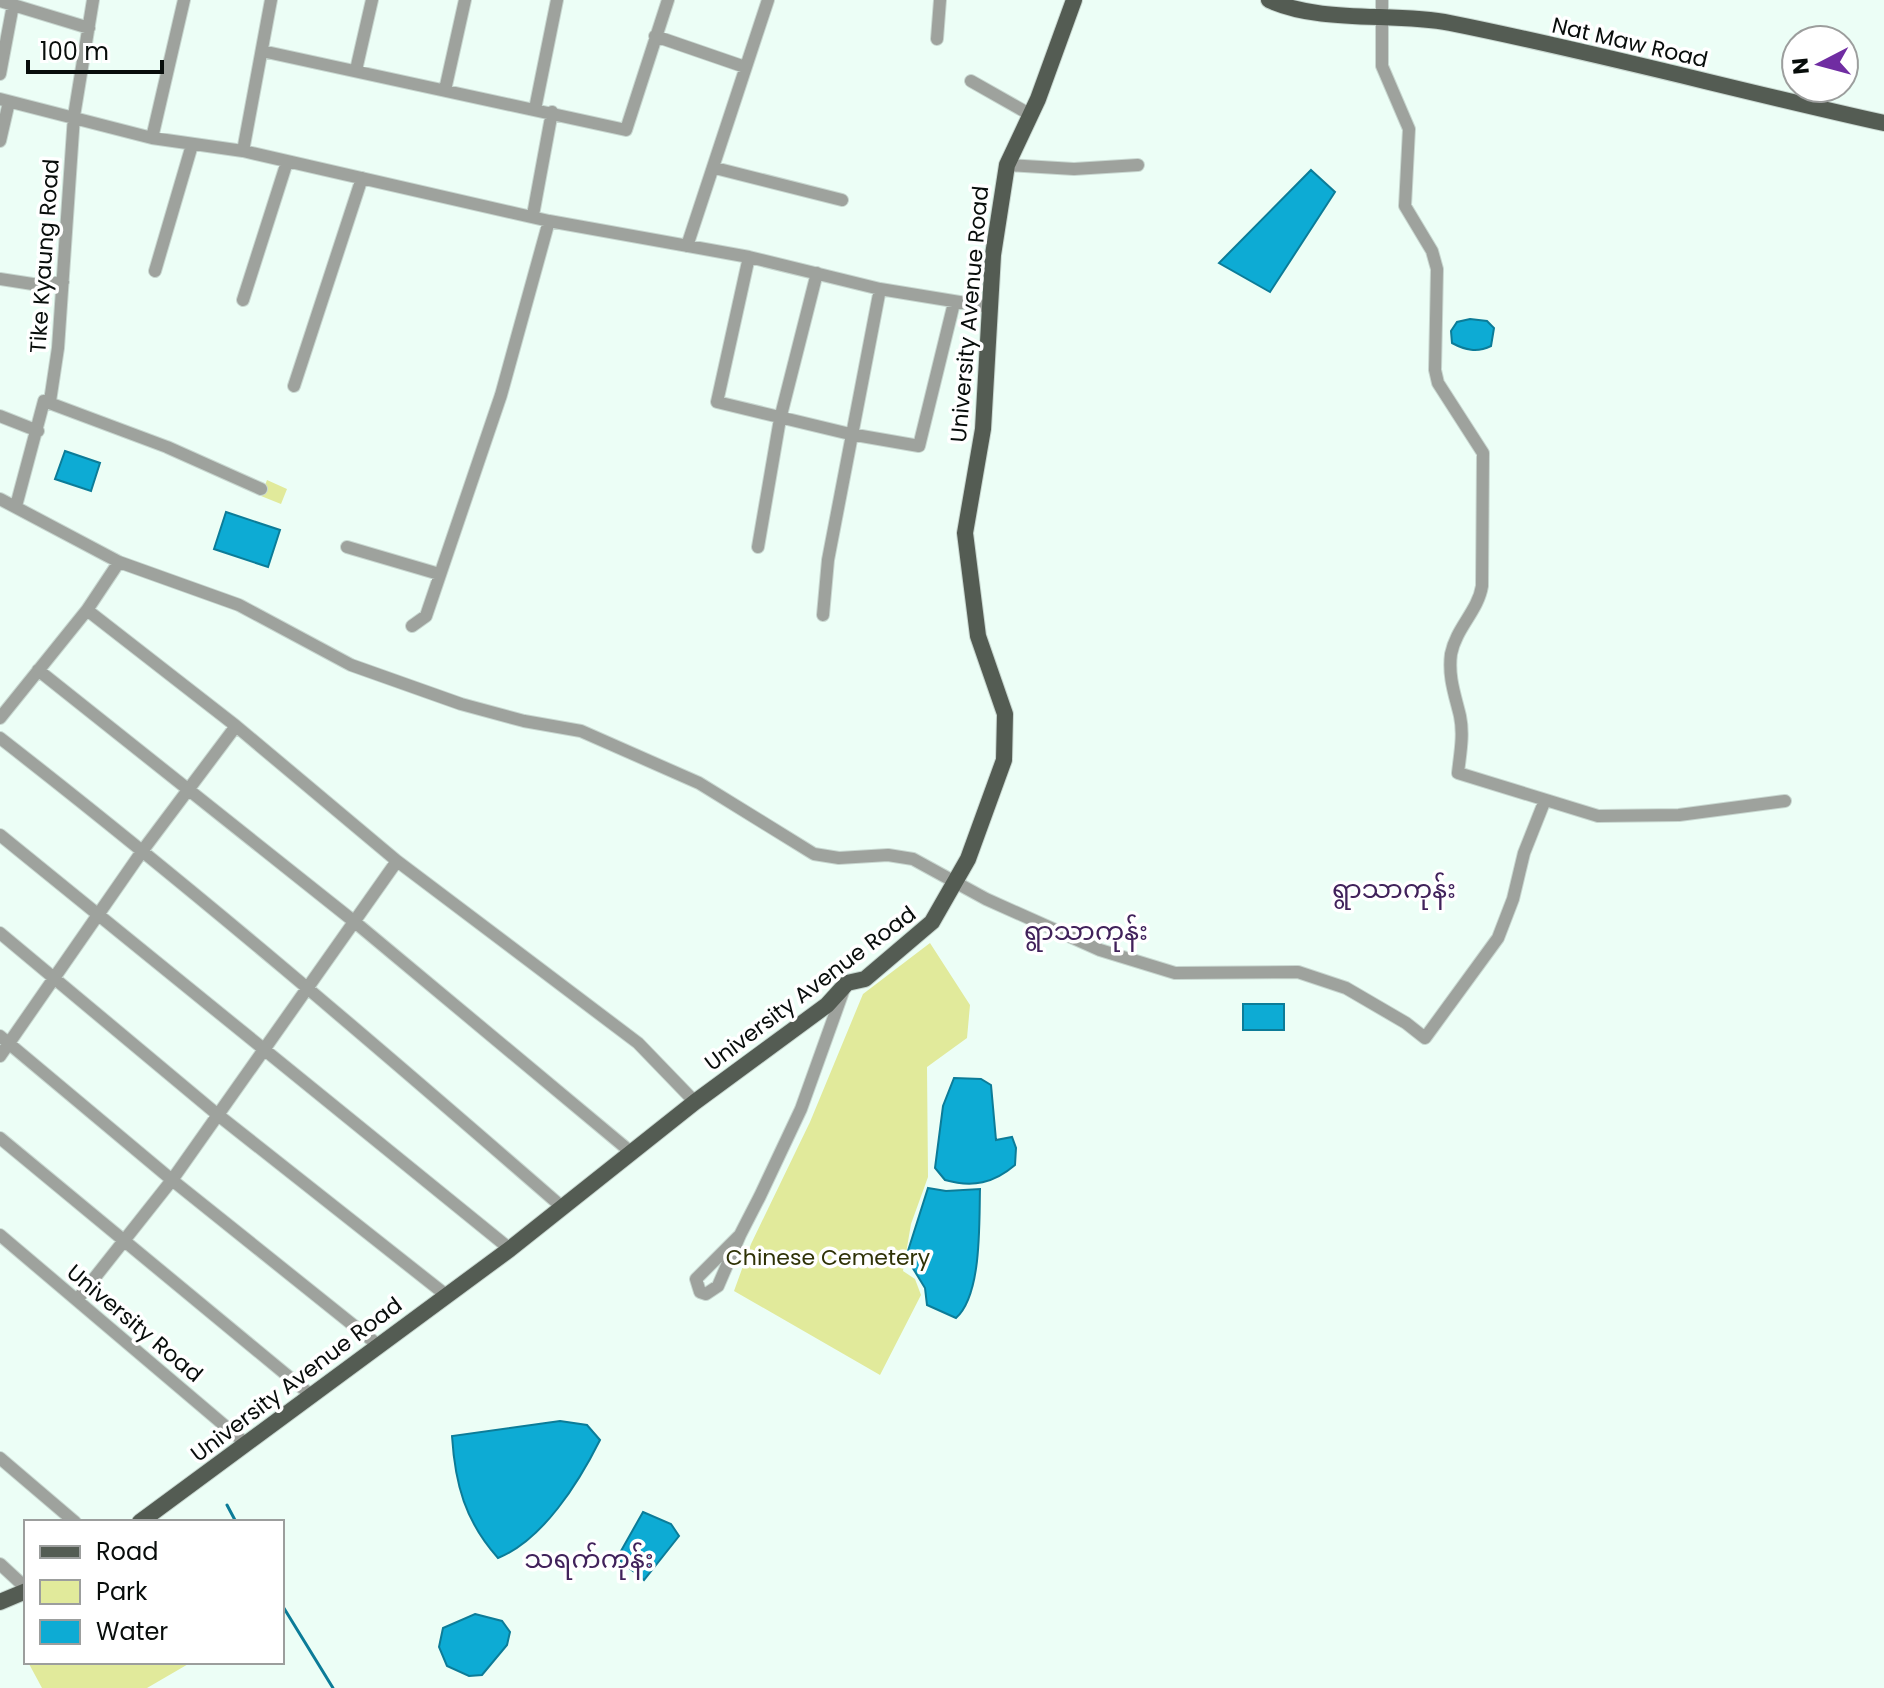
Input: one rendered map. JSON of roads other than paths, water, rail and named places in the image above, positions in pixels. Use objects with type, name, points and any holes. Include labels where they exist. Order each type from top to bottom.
[{"type":"main road","name":"University Avenue Road","points":[[143,1520],[244,1442],[312,1396],[510,1249],[695,1102],[816,1014],[847,983],[865,979],[932,922],[957,882],[1004,760],[1007,737],[1005,714],[978,636],[965,533],[983,429],[995,230],[1007,165],[1031,115],[1074,0]]},
{"type":"main road","name":"Nat Maw Road","points":[[1269,0],[1280,5],[1380,18],[1447,22],[1884,123]]},
{"type":"main road","points":[[0,1602],[24,1591]]},
{"type":"street","name":"Tike Kyaung Road","points":[[16,506],[44,401],[50,401],[63,282],[74,116],[93,0]]},
{"type":"street","points":[[152,138],[184,0]]},
{"type":"street","points":[[243,151],[271,0]]},
{"type":"street","points":[[356,70],[372,0]]},
{"type":"street","points":[[445,90],[465,0]]},
{"type":"street","points":[[535,109],[557,0]]},
{"type":"street","points":[[262,51],[626,130],[668,0]]},
{"type":"street","points":[[687,246],[768,0]]},
{"type":"street","points":[[937,39],[940,0]]},
{"type":"street","points":[[1382,0],[1382,66],[1409,129],[1405,206],[1432,251],[1437,269],[1435,370],[1438,383],[1483,453],[1480,599],[1457,632],[1451,655],[1451,683],[1462,739],[1458,773],[1598,816],[1630,818],[1785,801]]},
{"type":"street","points":[[0,74],[6,3],[89,28]]},
{"type":"street","points":[[655,36],[745,67]]},
{"type":"street","points":[[971,81],[1031,115]]},
{"type":"street","points":[[0,141],[4,101],[74,116],[152,138],[243,151],[549,221],[749,257],[880,289],[990,307]]},
{"type":"street","points":[[533,215],[552,112]]},
{"type":"street","points":[[155,271],[192,145]]},
{"type":"street","points":[[243,300],[287,162]]},
{"type":"street","points":[[1007,165],[1074,169],[1138,165]]},
{"type":"street","points":[[715,168],[842,200]]},
{"type":"street","points":[[294,386],[362,178]]},
{"type":"street","points":[[412,626],[426,616],[501,395],[549,221]]},
{"type":"street","points":[[749,257],[717,402],[780,419],[919,446],[954,303]]},
{"type":"street","points":[[758,547],[780,419],[817,273]]},
{"type":"street","points":[[0,279],[39,285],[63,282]]},
{"type":"street","points":[[823,615],[828,560],[850,434],[880,289]]},
{"type":"street","points":[[44,401],[167,447],[261,489]]},
{"type":"street","points":[[0,416],[38,431]]},
{"type":"street","points":[[0,499],[119,562],[239,605],[351,665],[461,704],[581,731],[699,783],[814,854],[913,859],[986,899],[1100,950],[1175,973],[1298,972],[1346,988],[1406,1023],[1425,1038],[1498,938],[1513,899],[1524,853],[1545,800]]},
{"type":"street","points":[[347,547],[439,574]]},
{"type":"street","points":[[0,718],[87,610],[119,562]]},
{"type":"street","points":[[87,610],[236,726],[397,861],[638,1043],[695,1102]]},
{"type":"street","points":[[38,670],[356,923],[632,1153]]},
{"type":"street","points":[[0,1056],[5,1040],[57,979],[143,850],[236,726]]},
{"type":"street","points":[[0,738],[143,850],[309,987],[562,1207]]},
{"type":"street","points":[[0,835],[510,1249]]},
{"type":"street","points":[[77,1300],[172,1180],[397,861]]},
{"type":"street","points":[[0,933],[218,1115],[446,1295]]},
{"type":"street","points":[[740,1235],[696,1279],[700,1292],[706,1294],[718,1286],[801,1109],[847,983]]},
{"type":"street","points":[[5,1040],[172,1180],[378,1345]]},
{"type":"street","points":[[0,1138],[312,1396]]},
{"type":"street","name":"University Road","points":[[0,1235],[244,1442]]},
{"type":"street","points":[[0,1458],[73,1520]]},
{"type":"street","points":[[0,1564],[24,1588]]},
{"type":"water","points":[[1311,170],[1335,192],[1270,292],[1219,263]]},
{"type":"water","points":[[1470,319],[1487,321],[1494,328],[1491,346],[1471,350],[1452,343],[1451,331],[1457,322]]},
{"type":"water","points":[[65,451],[100,463],[91,491],[55,479]]},
{"type":"water","points":[[226,512],[280,530],[268,567],[214,549]]},
{"type":"water","points":[[1243,1004],[1284,1004],[1284,1030],[1243,1030]]},
{"type":"water","points":[[954,1078],[981,1079],[991,1085],[996,1140],[1012,1137],[1016,1148],[1015,1165],[991,1180],[974,1184],[945,1180],[935,1168],[943,1106]]},
{"type":"water","points":[[928,1188],[946,1191],[980,1189],[975,1276],[971,1293],[956,1318],[927,1305],[925,1288],[906,1257]]},
{"type":"water","points":[[560,1421],[587,1425],[600,1440],[582,1474],[545,1524],[530,1538],[498,1558],[477,1530],[464,1501],[452,1436]]},
{"type":"water","points":[[643,1512],[671,1524],[679,1536],[644,1580],[617,1558]]},
{"type":"water","points":[[475,1614],[502,1621],[510,1632],[507,1645],[482,1675],[469,1676],[447,1666],[439,1647],[443,1628]]},
{"type":"waterway","points":[[227,1505],[235,1520]]},
{"type":"waterway","points":[[284,1608],[333,1688]]},
{"type":"district","name":"ရွာသာကုန်း","points":[[1394,889]]},
{"type":"district","name":"ရွာသာကုန်း","points":[[1086,931]]},
{"type":"district","name":"သရက်ကုန်း","points":[[589,1559]]},
{"type":"park label","name":"Chinese Cemetery","points":[[828,1257]]}]
